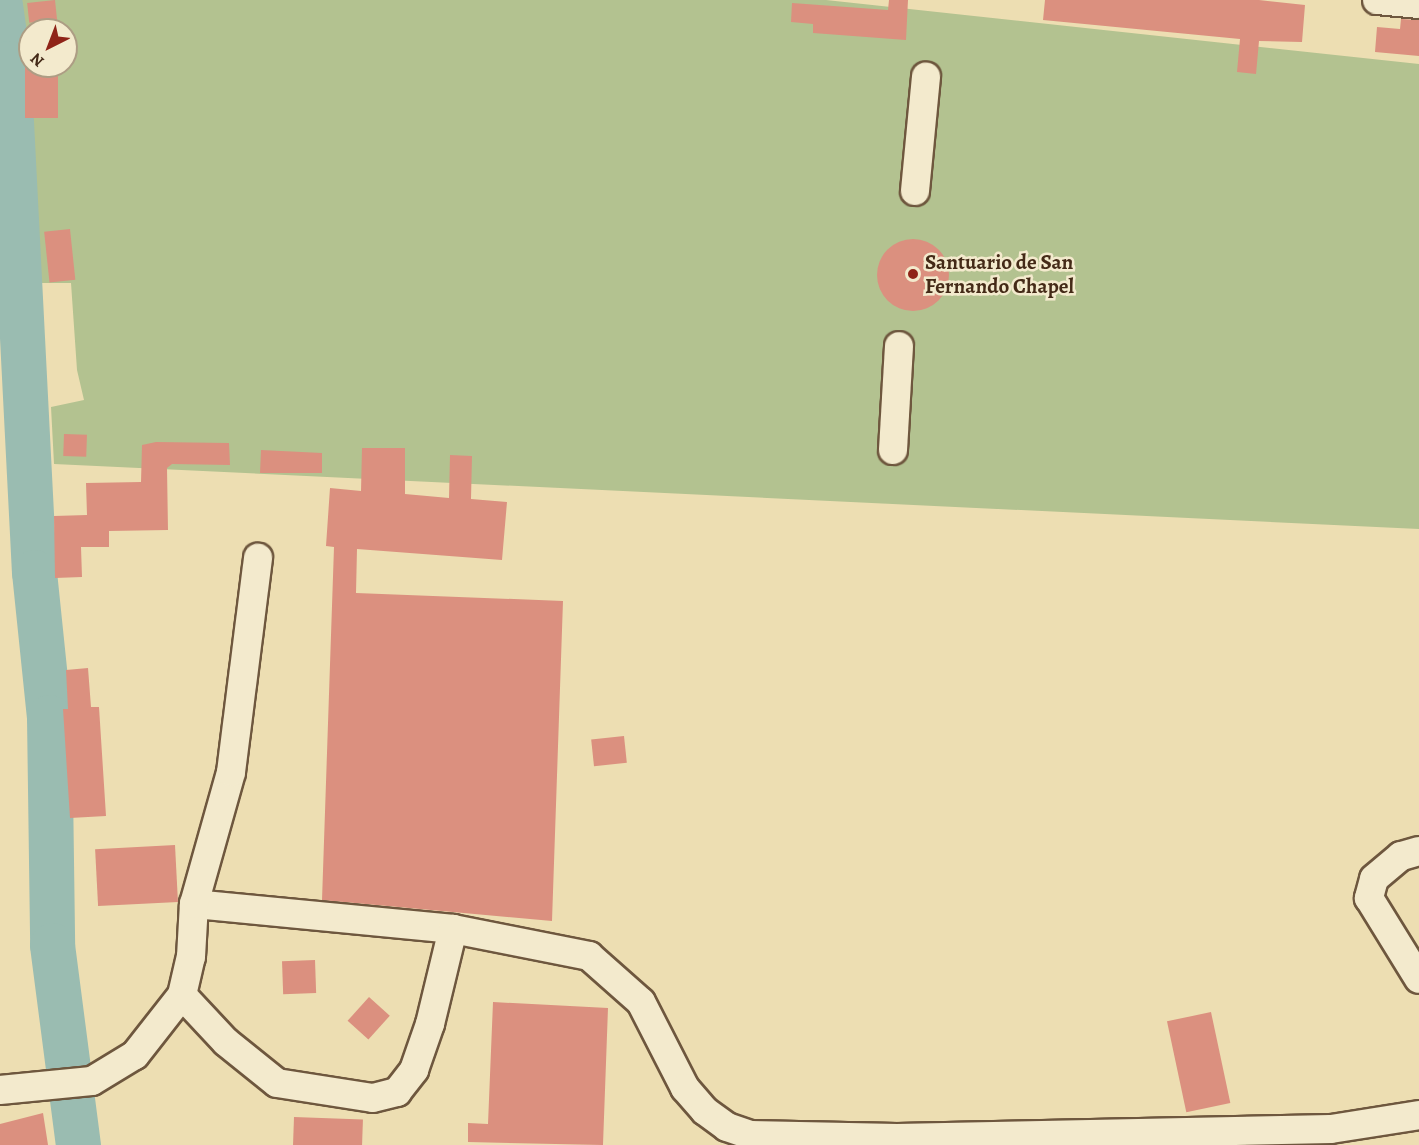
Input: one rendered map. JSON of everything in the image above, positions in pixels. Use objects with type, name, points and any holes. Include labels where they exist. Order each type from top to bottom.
[{"type":"street","points":[[1377,0],[1419,4]]},
{"type":"street","points":[[915,191],[926,76]]},
{"type":"street","points":[[893,450],[899,346]]},
{"type":"street","points":[[8,1090],[92,1081],[135,1055],[182,995],[191,957],[194,904],[231,772],[258,558]]},
{"type":"street","points":[[1419,851],[1401,856],[1374,879],[1369,897],[1419,979]]},
{"type":"street","points":[[194,904],[453,929],[589,956],[614,974],[641,1002],[685,1088],[705,1111],[727,1127],[750,1135],[897,1138],[1331,1129],[1419,1115]]},
{"type":"street","points":[[182,995],[226,1042],[277,1083],[373,1098],[397,1092],[414,1070],[443,984],[453,929]]},
{"type":"green space","points":[[7,0],[826,0],[1419,64],[1419,529],[54,464],[51,407],[84,400],[77,370],[71,283],[40,283]]},
{"type":"building","points":[[55,0],[57,18],[29,18],[27,3]]},
{"type":"building","points":[[889,0],[908,0],[906,40],[813,33],[813,24],[791,22],[792,3],[888,10]]},
{"type":"building","points":[[1045,0],[1259,0],[1305,5],[1302,42],[1259,41],[1256,74],[1237,72],[1240,39],[1043,20]]},
{"type":"building","points":[[1401,19],[1419,20],[1419,56],[1375,52],[1377,27],[1400,29]]},
{"type":"building","points":[[25,78],[58,78],[58,118],[25,118]]},
{"type":"building","points":[[70,229],[75,280],[49,282],[44,232]]},
{"type":"building","name":"Santuario de San Fernando Chapel","points":[[913,239],[933,245],[943,255],[949,275],[943,295],[933,305],[913,311],[893,305],[883,295],[877,275],[883,255],[893,245]]},
{"type":"building","points":[[64,434],[87,435],[86,457],[63,456]]},
{"type":"building","points":[[156,442],[229,443],[230,465],[172,464],[167,468],[168,530],[109,531],[109,547],[81,547],[82,577],[55,578],[54,516],[87,515],[86,483],[141,482],[142,445]]},
{"type":"building","points":[[362,448],[405,448],[405,494],[449,498],[450,455],[472,456],[471,499],[507,502],[502,560],[357,549],[356,593],[563,601],[552,921],[322,900],[334,547],[326,546],[330,488],[361,491]]},
{"type":"building","points":[[261,450],[322,453],[322,473],[260,473]]},
{"type":"building","points":[[88,668],[91,707],[99,707],[106,816],[70,818],[63,709],[68,709],[66,670]]},
{"type":"building","points":[[624,736],[627,763],[594,766],[591,739]]},
{"type":"building","points":[[175,845],[178,902],[98,906],[95,849]]},
{"type":"building","points":[[315,960],[316,993],[283,994],[282,961]]},
{"type":"building","points":[[369,997],[390,1016],[368,1040],[348,1021]]},
{"type":"building","points":[[493,1002],[608,1008],[603,1145],[468,1142],[468,1123],[488,1124]]},
{"type":"building","points":[[1211,1012],[1230,1103],[1186,1112],[1167,1021]]},
{"type":"building","points":[[43,1113],[48,1145],[0,1145],[0,1124]]},
{"type":"building","points":[[294,1117],[363,1119],[362,1145],[293,1145]]},
{"type":"waterway","points":[[0,5],[8,63],[34,572],[49,717],[52,945],[78,1145]]},
{"type":"place","name":"Santuario de San Fernando Chapel","points":[[913,274]]}]
